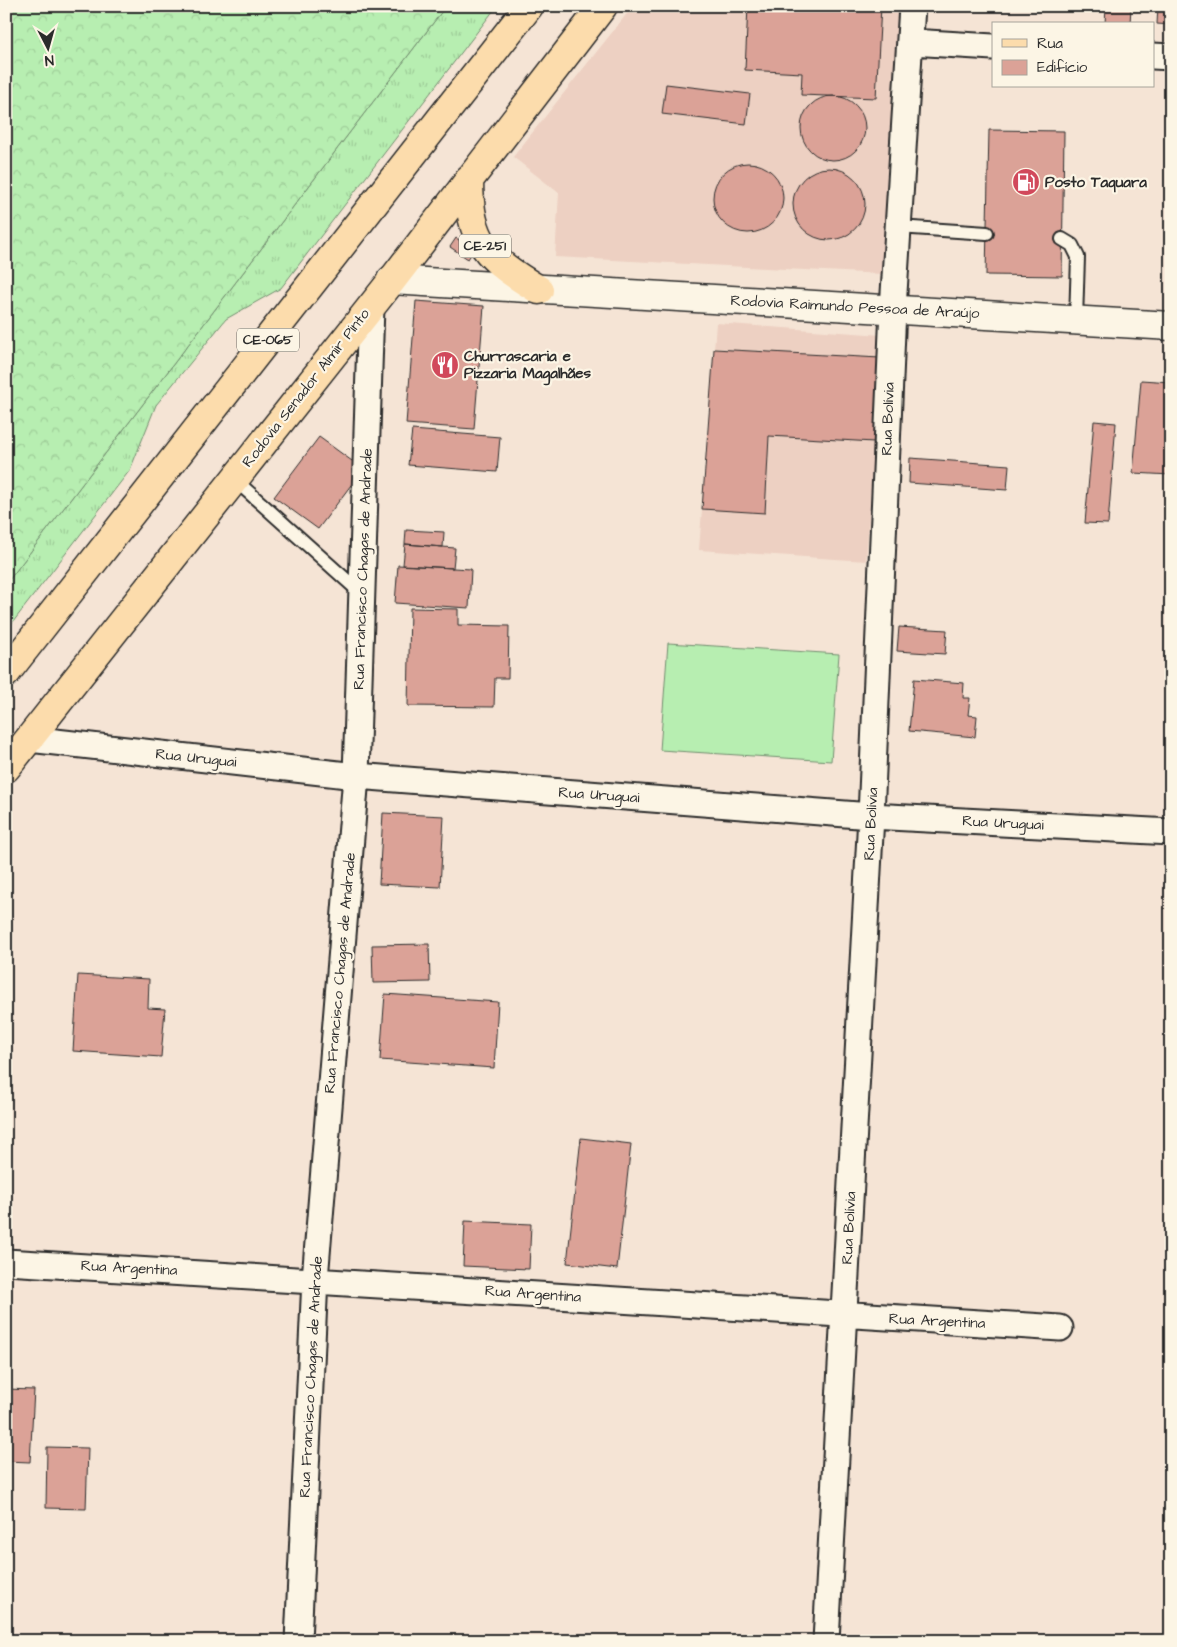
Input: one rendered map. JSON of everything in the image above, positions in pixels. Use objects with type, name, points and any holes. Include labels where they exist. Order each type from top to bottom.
[{"type":"main road","name":"CE-065","points":[[6,673],[528,6]]},
{"type":"main road","name":"Rodovia Senador Almir Pinto","points":[[6,768],[371,306],[603,6]]},
{"type":"main road","name":"Rodovia Raimundo Pessoa de Araújo","points":[[469,179],[470,212],[481,240],[492,257],[503,268],[539,290]]},
{"type":"main road","name":"Rodovia Raimundo Pessoa de Araújo","points":[[391,280],[1171,326]]},
{"type":"street","name":"Rua Bolívia","points":[[826,1641],[871,816],[893,309],[912,6]]},
{"type":"street","points":[[910,42],[992,47]]},
{"type":"street","points":[[1154,56],[1171,58]]},
{"type":"street","name":"Rua Francisco Chagas de Andrade","points":[[298,1641],[315,1278],[356,776],[371,306]]},
{"type":"street","name":"Rua Uruguai","points":[[29,740],[356,776],[871,816],[1171,832]]},
{"type":"street","name":"Rua Argentina","points":[[6,1262],[315,1278],[844,1316],[1060,1328]]},
{"type":"lane","points":[[898,227],[987,233]]},
{"type":"lane","points":[[1062,239],[1072,245],[1078,257],[1076,320]]},
{"type":"lane","points":[[234,479],[362,594]]},
{"type":"shaded area","points":[[633,6],[900,6],[883,274],[555,257],[559,193],[513,157]]},
{"type":"shaded area","points":[[716,323],[882,335],[866,561],[699,550]]},
{"type":"green space","points":[[6,6],[446,6],[6,584]]},
{"type":"green space","points":[[446,6],[497,6],[281,288],[226,319],[156,405],[130,470],[6,631],[6,584]]},
{"type":"green space","points":[[668,643],[839,654],[831,761],[660,750]]},
{"type":"building","points":[[748,6],[881,6],[876,98],[801,95],[802,73],[745,70]]},
{"type":"building","points":[[1106,6],[1131,6],[1130,22],[1105,22]]},
{"type":"building","points":[[1158,6],[1171,6],[1171,25],[1157,24]]},
{"type":"building","points":[[666,84],[750,94],[746,124],[662,114]]},
{"type":"building","points":[[833,96],[845,98],[856,105],[863,116],[865,128],[863,140],[856,151],[845,158],[833,160],[821,158],[810,151],[803,140],[801,128],[803,116],[810,105],[821,98]]},
{"type":"building","name":"Posto Taquara","points":[[989,130],[1064,131],[1062,276],[986,275]]},
{"type":"building","points":[[748,163],[761,166],[773,173],[780,185],[783,198],[780,211],[773,223],[761,230],[748,233],[735,230],[723,223],[716,211],[713,198],[716,185],[723,173],[735,166]]},
{"type":"building","points":[[829,168],[849,174],[859,184],[865,204],[859,224],[849,234],[829,240],[809,234],[799,224],[793,204],[799,184],[809,174]]},
{"type":"building","points":[[456,238],[474,250],[468,259],[450,247]]},
{"type":"building","name":"Churrascaria e Pizzaria Magalhães","points":[[416,301],[484,306],[474,429],[406,424]]},
{"type":"building","points":[[714,349],[880,358],[874,442],[769,436],[765,513],[702,509]]},
{"type":"building","points":[[1141,380],[1171,382],[1171,475],[1133,473]]},
{"type":"building","points":[[1094,421],[1116,423],[1108,524],[1085,523]]},
{"type":"building","points":[[412,430],[500,437],[497,472],[408,465]]},
{"type":"building","points":[[319,437],[363,469],[318,529],[274,497]]},
{"type":"building","points":[[910,458],[1009,465],[1007,490],[909,483]]},
{"type":"building","points":[[406,530],[444,532],[443,547],[405,544]]},
{"type":"building","points":[[405,544],[455,548],[453,568],[403,565]]},
{"type":"building","points":[[398,565],[471,569],[469,608],[395,603]]},
{"type":"building","points":[[410,608],[458,609],[458,625],[509,626],[508,678],[495,678],[494,707],[408,706]]},
{"type":"building","points":[[899,627],[947,630],[945,654],[897,651]]},
{"type":"building","points":[[914,679],[964,683],[963,698],[970,698],[968,715],[977,716],[975,737],[909,731]]},
{"type":"building","points":[[383,813],[444,816],[440,887],[379,884]]},
{"type":"building","points":[[429,944],[430,982],[373,983],[372,945]]},
{"type":"building","points":[[78,975],[149,979],[148,1008],[165,1009],[161,1057],[73,1051]]},
{"type":"building","points":[[385,994],[498,1002],[494,1068],[380,1060]]},
{"type":"building","points":[[581,1138],[631,1144],[617,1269],[567,1263]]},
{"type":"building","points":[[465,1221],[531,1224],[529,1269],[463,1266]]},
{"type":"building","points":[[6,1389],[34,1390],[30,1462],[6,1461]]},
{"type":"building","points":[[47,1447],[88,1448],[86,1509],[46,1508]]},
{"type":"place","name":"Posto Taquara","points":[[1026,182]]},
{"type":"place","name":"Churrascaria e Pizzaria Magalhães","points":[[445,365]]}]
